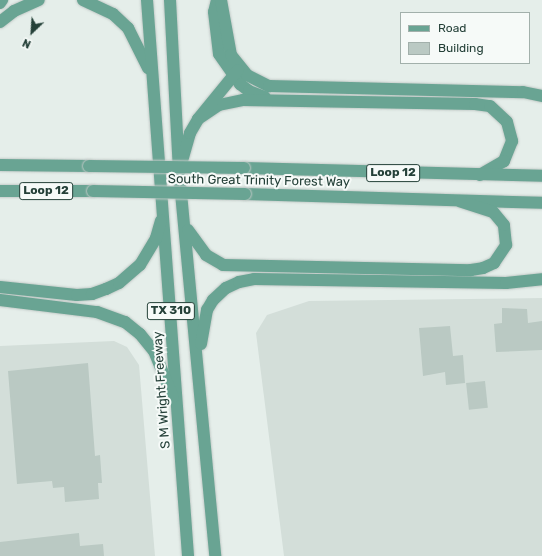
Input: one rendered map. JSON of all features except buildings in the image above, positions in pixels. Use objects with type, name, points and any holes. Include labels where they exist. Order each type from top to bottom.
[{"type":"main road","points":[[0,22],[14,11],[39,0]]},
{"type":"main road","points":[[83,0],[113,14],[128,28],[139,47],[152,79]]},
{"type":"main road","name":"TX 310","points":[[147,0],[152,79]]},
{"type":"main road","name":"TX 310","points":[[170,0],[180,172],[215,556]]},
{"type":"main road","points":[[217,0],[214,12],[219,54],[236,72],[249,91],[270,99]]},
{"type":"main road","points":[[221,0],[227,40],[236,72],[256,81],[281,88],[523,92],[542,96]]},
{"type":"main road","points":[[180,172],[190,133],[198,119],[236,72]]},
{"type":"main road","name":"S M Wright Freeway","points":[[152,79],[188,556]]},
{"type":"main road","points":[[198,119],[219,105],[270,99],[475,104],[490,106],[507,122],[512,141],[504,161],[480,175]]},
{"type":"main road","name":"South Great Trinity Forest Way","points":[[0,165],[244,168],[542,176]]},
{"type":"main road","name":"South Great Trinity Forest Way","points":[[0,191],[245,194],[542,203]]},
{"type":"main road","points":[[186,225],[198,248],[214,261],[223,265],[471,270],[483,268],[494,263],[506,245],[504,225],[493,212],[460,201]]},
{"type":"main road","points":[[0,287],[77,295],[92,294],[106,289],[118,283],[140,265],[156,238],[163,214]]},
{"type":"main road","points":[[198,361],[207,310],[213,300],[226,288],[239,282],[254,279],[506,283],[542,279]]},
{"type":"main road","points":[[0,300],[97,312],[125,322],[140,334],[154,351],[178,409]]},
{"type":"shaded area","points":[[542,298],[542,556],[284,556],[256,333],[267,315],[309,301]]},
{"type":"shaded area","points":[[114,341],[127,347],[139,365],[155,556],[0,556],[0,346]]}]
